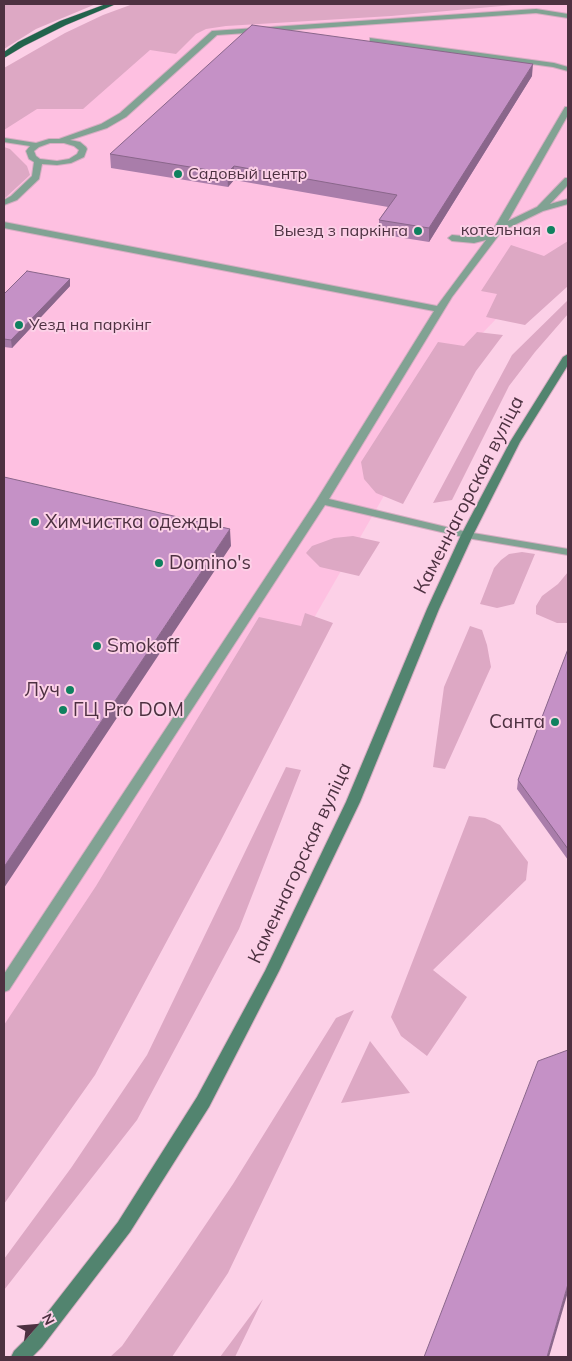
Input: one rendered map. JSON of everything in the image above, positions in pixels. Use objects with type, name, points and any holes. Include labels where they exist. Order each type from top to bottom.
[{"type":"highway","points":[[4,56],[21,44],[54,27],[112,4]]},
{"type":"main road","name":"Каменнагорская вуліца","points":[[20,1357],[36,1341],[124,1227],[203,1102],[272,971],[353,802],[433,609],[468,535],[514,442],[568,358]]},
{"type":"lane","points":[[60,141],[104,126],[123,115],[215,33],[536,12],[568,16]]},
{"type":"lane","points":[[373,40],[554,64],[568,69]]},
{"type":"lane","points":[[4,986],[322,501],[448,296],[496,232],[568,109]]},
{"type":"lane","points":[[4,140],[36,146]]},
{"type":"lane","points":[[49,141],[60,141],[77,144],[83,149],[81,156],[71,161],[57,163],[38,161],[32,157],[30,151],[36,146],[49,141]]},
{"type":"lane","points":[[4,203],[14,198],[36,177],[38,161]]},
{"type":"lane","points":[[540,209],[568,180]]},
{"type":"lane","points":[[452,238],[474,240],[496,232],[540,209],[568,202]]},
{"type":"lane","points":[[4,226],[441,309]]},
{"type":"lane","points":[[4,234],[19,228]]},
{"type":"lane","points":[[322,501],[468,535],[568,552]]},
{"type":"shaded area","points":[[4,4],[96,4],[36,29],[4,49]]},
{"type":"shaded area","points":[[133,4],[524,4],[391,16],[226,26],[206,29],[196,34],[176,54],[150,50],[83,109],[37,109],[4,130],[4,68],[65,33],[103,15]]},
{"type":"shaded area","points":[[235,4],[568,4],[568,260],[526,288],[469,347],[4,1160],[4,124]]},
{"type":"shaded area","points":[[4,147],[10,149],[27,166],[30,175],[4,199]]},
{"type":"shaded area","points":[[568,241],[568,286],[525,325],[486,317],[497,294],[481,291],[511,245],[544,256]]},
{"type":"shaded area","points":[[568,300],[568,314],[509,386],[452,500],[433,503],[512,355]]},
{"type":"shaded area","points":[[477,332],[503,335],[476,371],[403,504],[376,493],[364,479],[361,462],[438,342],[464,346]]},
{"type":"shaded area","points":[[353,536],[380,542],[359,576],[320,567],[306,553],[312,546],[334,538]]},
{"type":"shaded area","points":[[522,552],[535,554],[514,604],[497,608],[480,604],[494,568],[509,554]]},
{"type":"shaded area","points":[[568,572],[568,623],[557,623],[536,614],[536,606],[542,596],[558,584]]},
{"type":"shaded area","points":[[305,613],[333,623],[220,842],[95,1075],[4,1204],[4,1025],[96,886],[259,617],[301,626]]},
{"type":"shaded area","points":[[470,626],[482,630],[491,667],[445,769],[433,767],[444,687]]},
{"type":"shaded area","points":[[286,767],[301,770],[239,929],[137,1120],[4,1290],[4,1259],[71,1168],[147,1055]]},
{"type":"shaded area","points":[[469,816],[485,818],[500,825],[528,862],[526,880],[433,970],[467,997],[427,1056],[401,1036],[391,1017]]},
{"type":"shaded area","points":[[354,1010],[228,1273],[172,1357],[110,1357],[122,1346],[233,1184],[336,1018]]},
{"type":"shaded area","points":[[370,1041],[410,1093],[341,1103]]},
{"type":"shaded area","points":[[263,1299],[235,1357],[220,1357]]},
{"type":"building","points":[[252,25],[533,64],[429,228],[379,220],[397,195],[234,166],[227,173],[110,154]]},
{"type":"building","name":"Уезд на паркінг","points":[[27,271],[70,279],[11,340],[4,339],[4,294]]},
{"type":"building","name":"ГЦ Pro DOM","points":[[4,477],[230,529],[4,867]]},
{"type":"building","name":"Санта","points":[[568,649],[568,849],[518,780]]},
{"type":"building","points":[[568,1050],[568,1284],[547,1357],[424,1357],[538,1061]]},
{"type":"place","name":"Садовый центр","points":[[178,174]]},
{"type":"place","name":"котельная","points":[[551,230]]},
{"type":"place","name":"Выезд з паркінга","points":[[418,231]]},
{"type":"place","name":"Уезд на паркінг","points":[[19,325]]},
{"type":"place","name":"Химчистка одежды","points":[[35,522]]},
{"type":"place","name":"Domino's","points":[[159,563]]},
{"type":"place","name":"Smokoff","points":[[97,646]]},
{"type":"place","name":"Луч","points":[[70,690]]},
{"type":"place","name":"ГЦ Pro DOM","points":[[63,710]]},
{"type":"place","name":"Санта","points":[[555,722]]}]
